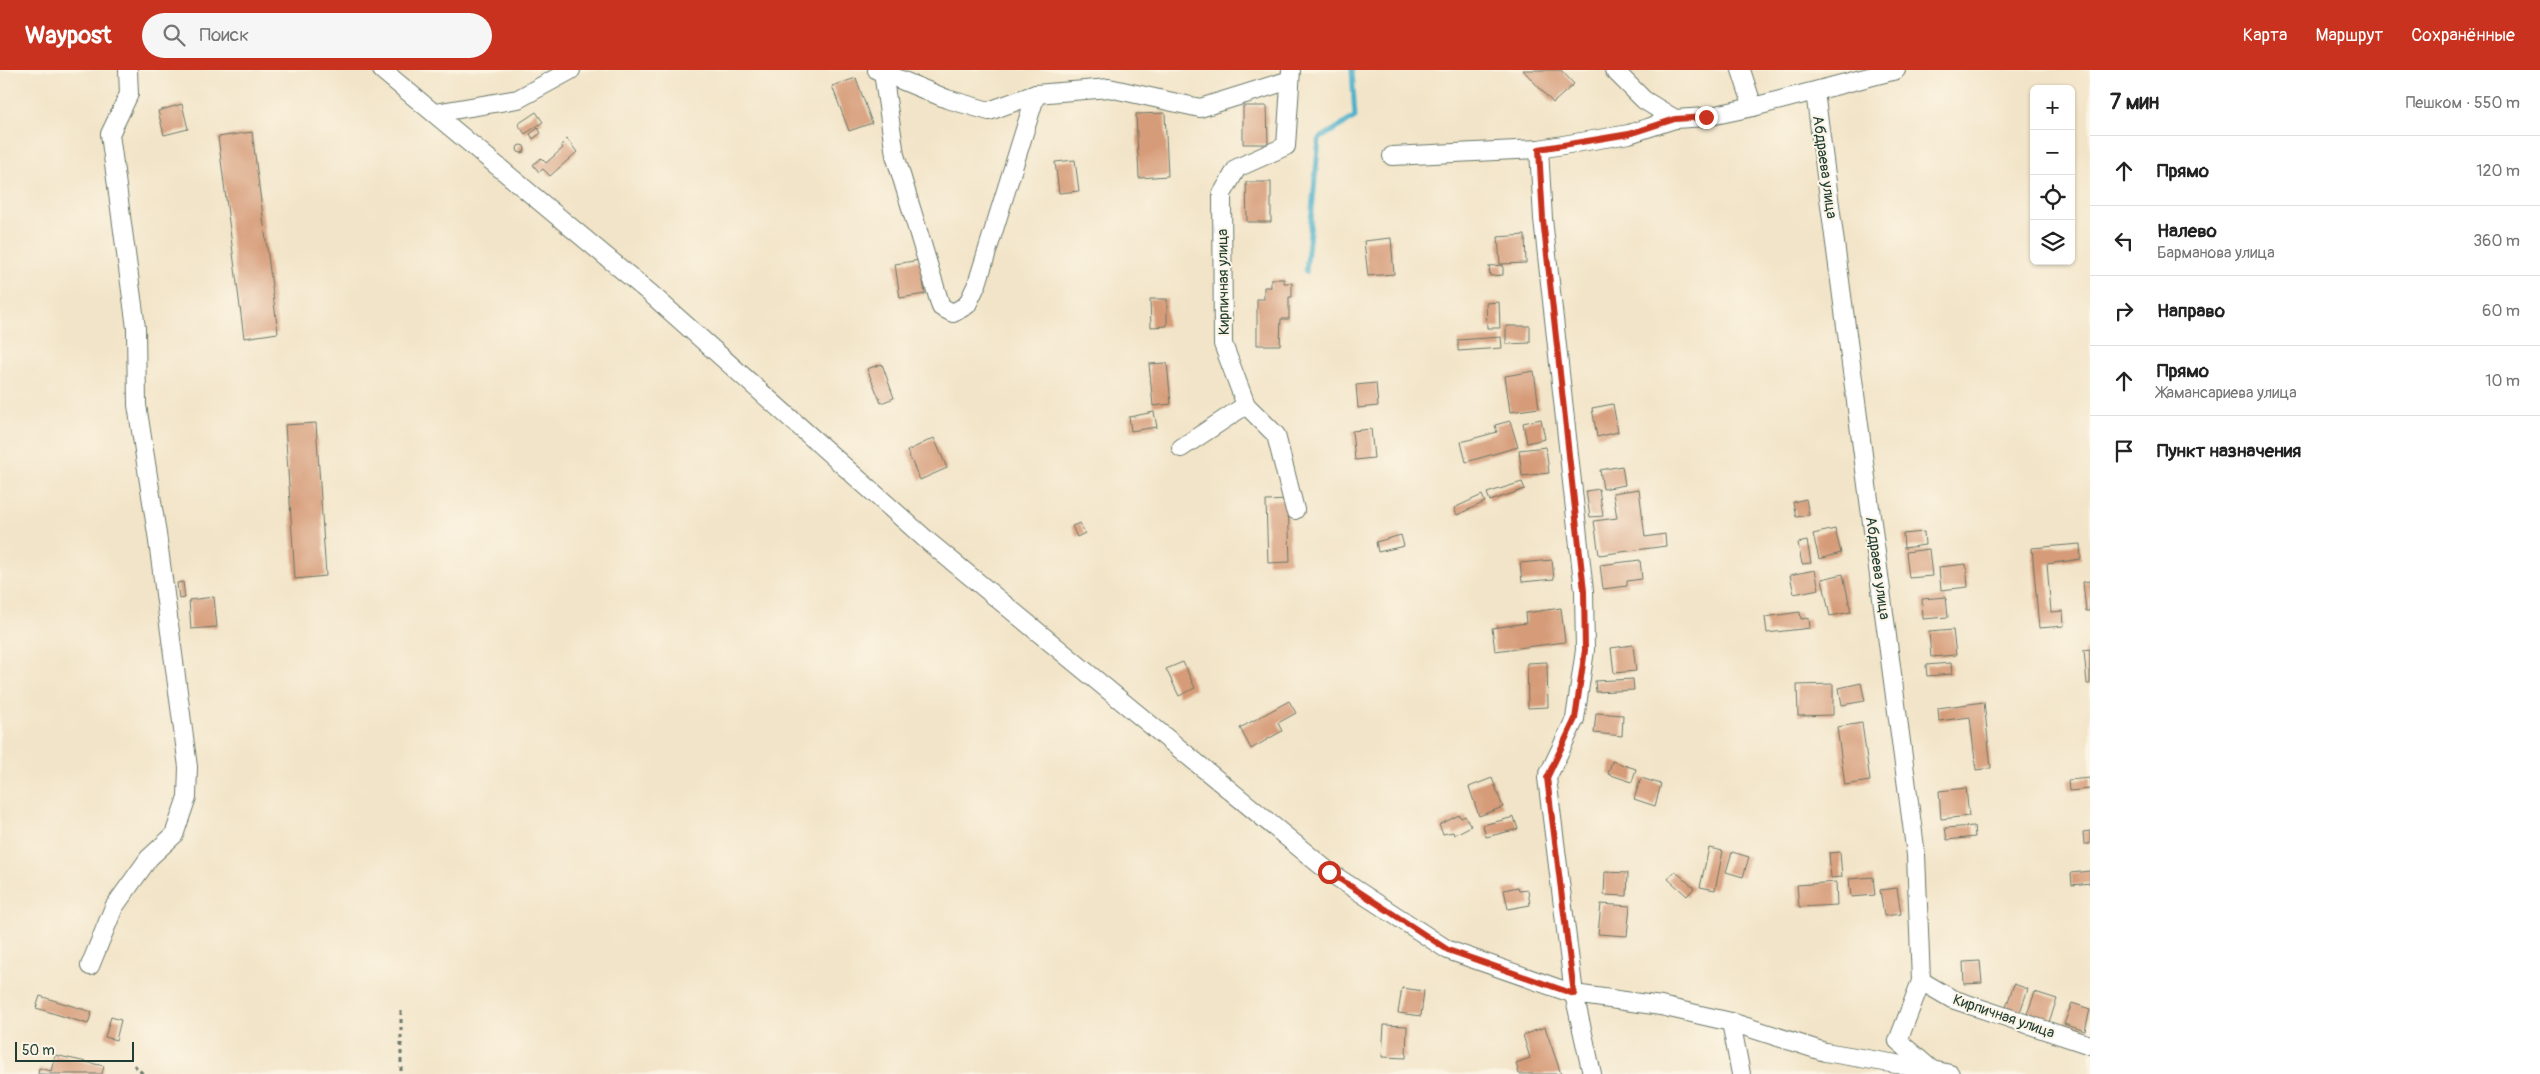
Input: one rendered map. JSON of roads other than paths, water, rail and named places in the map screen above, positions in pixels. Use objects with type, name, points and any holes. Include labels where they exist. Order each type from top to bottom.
[{"type":"street","points":[[90,966],[114,907],[149,858],[174,835],[184,810],[188,767],[157,534],[137,405],[136,328],[110,134],[129,94],[128,70]]},
{"type":"street","points":[[382,70],[435,112],[651,294],[930,543],[1329,872],[1448,950],[1574,994],[1661,1006],[1730,1022],[1825,1052],[1950,1074]]},
{"type":"street","points":[[435,112],[518,98],[571,70]]},
{"type":"street","points":[[1614,70],[1644,100],[1675,119]]},
{"type":"street","points":[[1741,70],[1753,107]]},
{"type":"street","points":[[1392,156],[1539,149],[1629,134],[1675,119],[1706,117],[1753,107],[1896,70]]},
{"type":"street","points":[[880,71],[895,155],[940,307],[953,313],[967,305],[977,284],[1036,94]]},
{"type":"street","points":[[880,71],[947,99],[988,111],[1036,94],[1109,88],[1200,108],[1291,75]]},
{"type":"street","name":"Кирпичная улица","points":[[1291,75],[1286,146],[1236,168],[1222,194],[1224,344],[1246,404],[1276,435],[1295,510]]},
{"type":"street","name":"Абдраева улица","points":[[1815,92],[1916,855],[1921,981],[1898,1041],[1932,1070]]},
{"type":"street","points":[[1539,149],[1543,219],[1584,591],[1585,650],[1575,719],[1547,778],[1574,994],[1592,1074]]},
{"type":"street","points":[[1181,448],[1246,404]]},
{"type":"street","name":"Кирпичная улица","points":[[1921,981],[1952,999],[2090,1045]]},
{"type":"street","points":[[1730,1022],[1741,1074]]},
{"type":"waterway","points":[[1306,272],[1319,139],[1355,117],[1352,70]]}]
